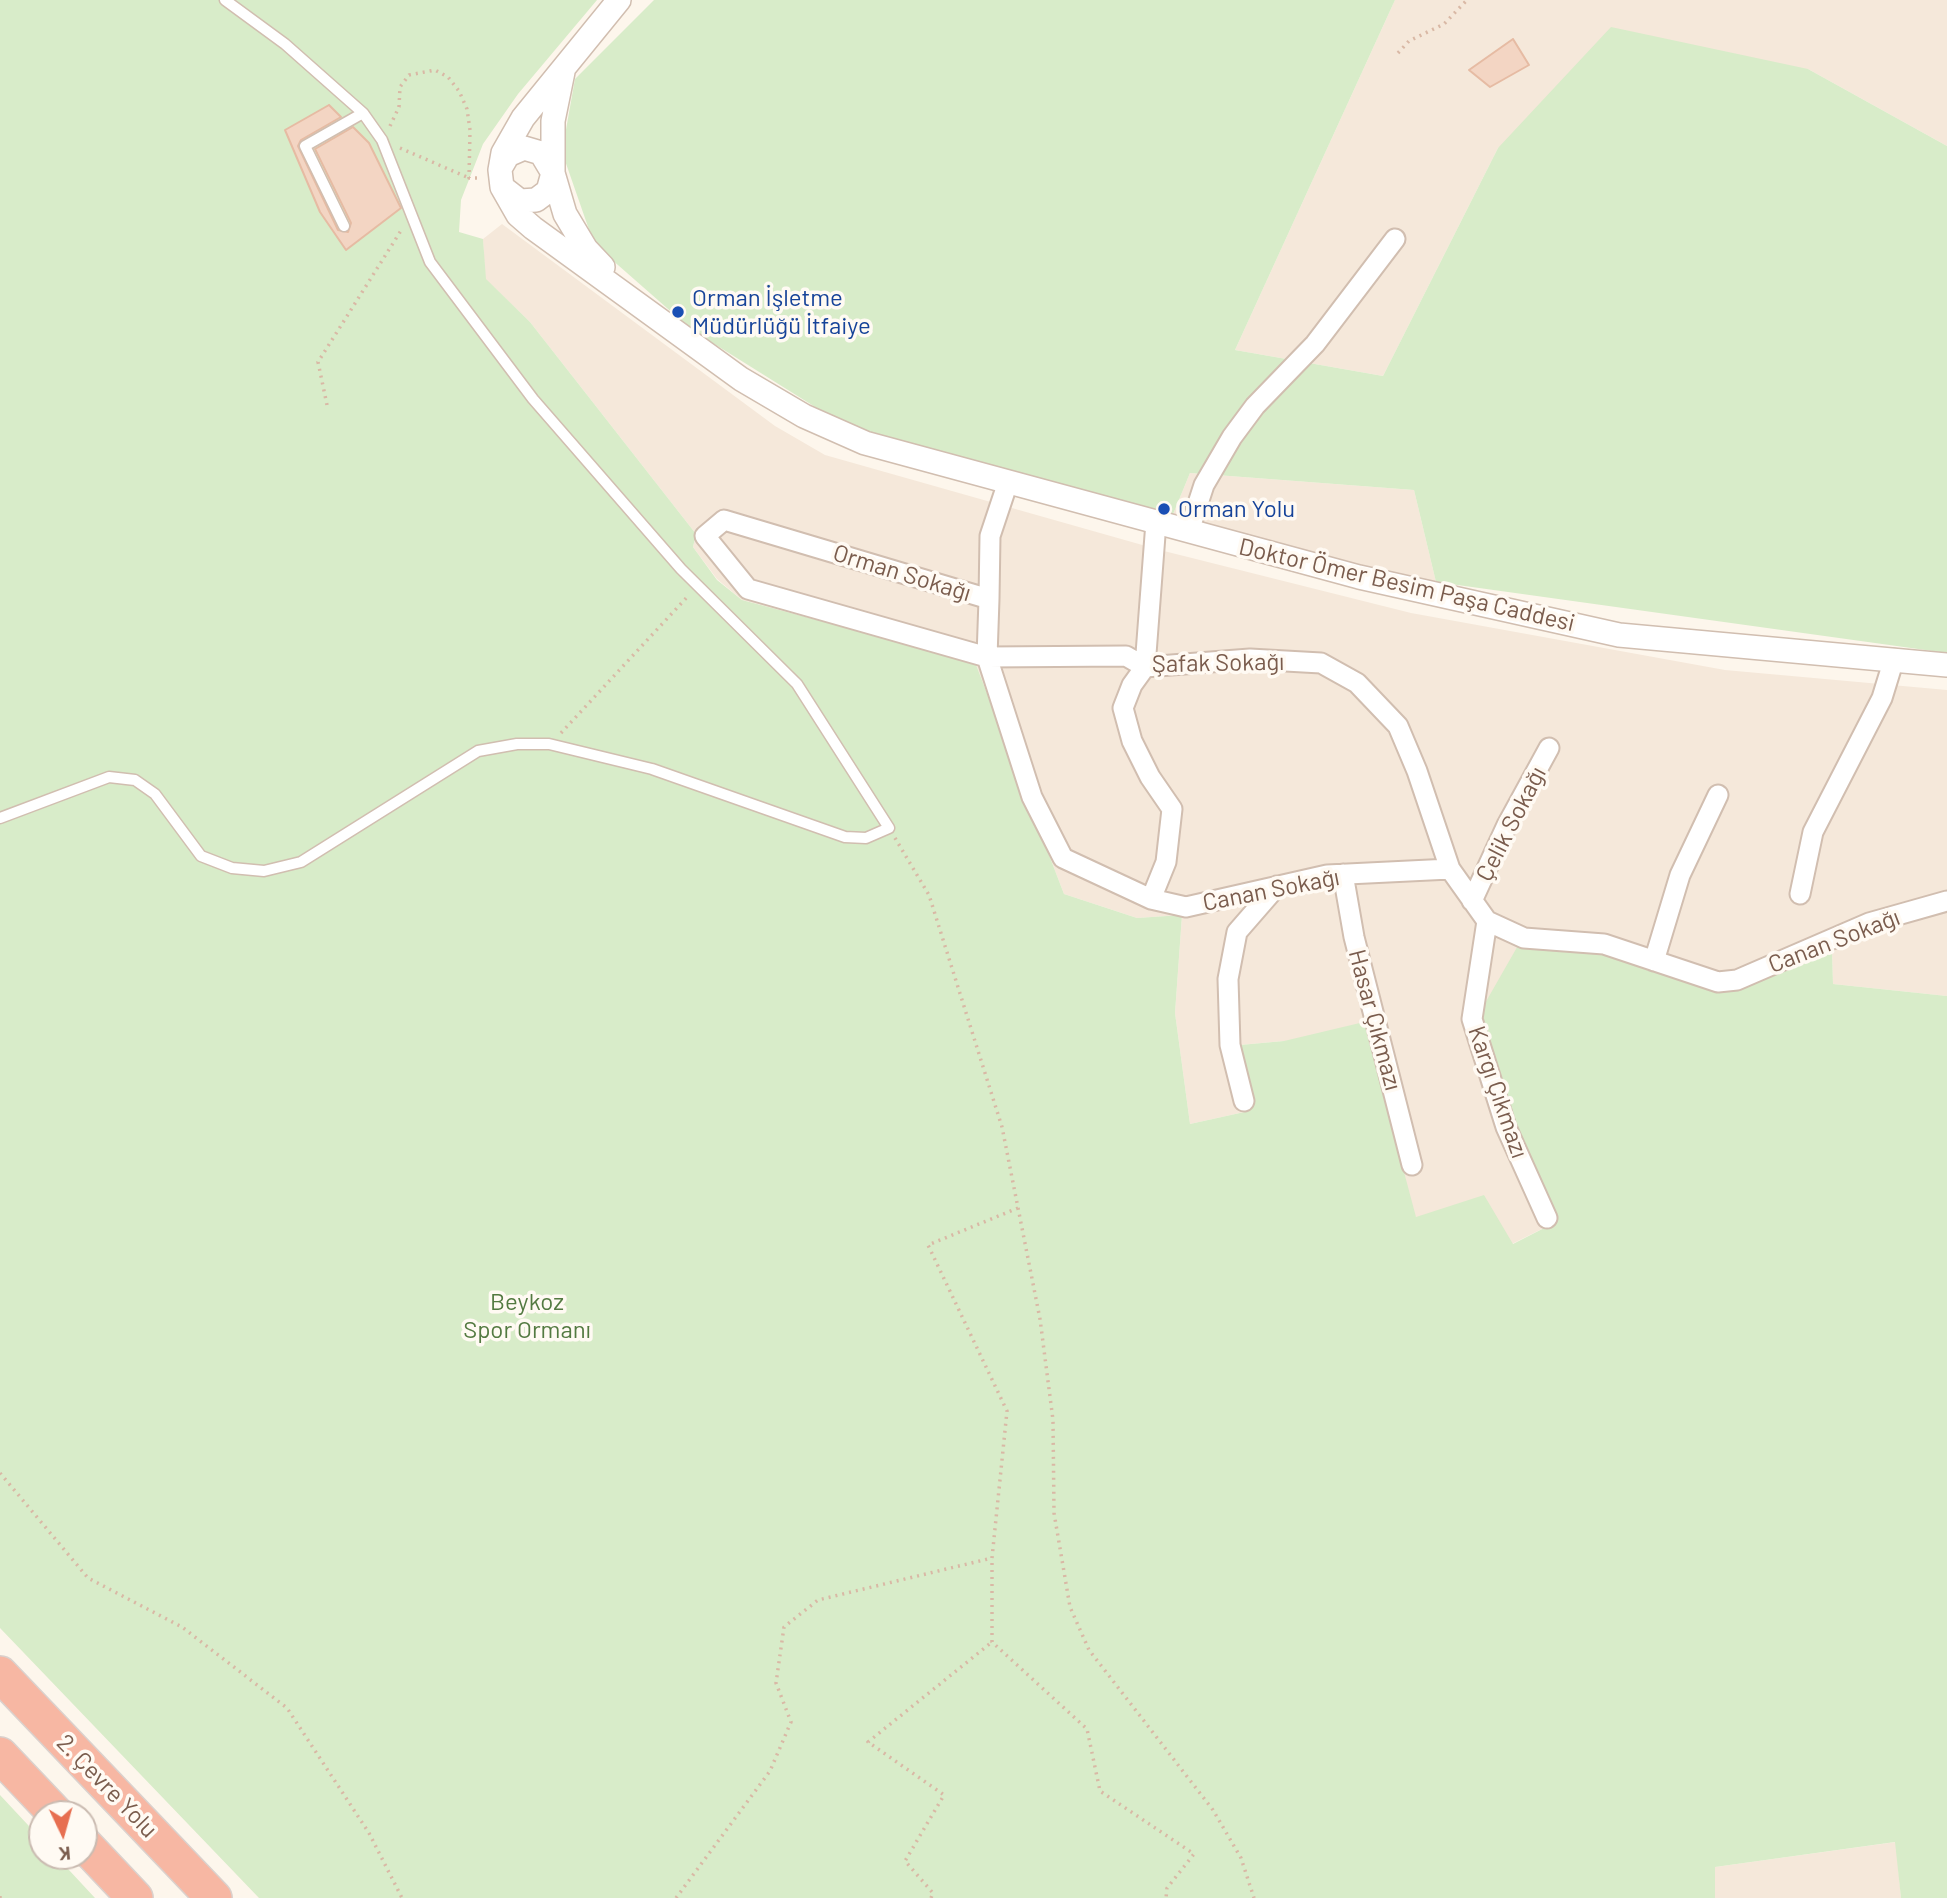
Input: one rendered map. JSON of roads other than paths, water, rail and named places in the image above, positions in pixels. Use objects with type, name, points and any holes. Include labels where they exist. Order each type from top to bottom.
[{"type":"highway","name":"2. Çevre Yolu","points":[[0,1674],[214,1898]]},
{"type":"highway","points":[[0,1755],[43,1800]]},
{"type":"highway","points":[[98,1859],[135,1898]]},
{"type":"street","points":[[564,69],[553,121],[553,173],[548,191],[536,200],[520,201],[506,193],[500,179],[503,153],[523,118],[619,0]]},
{"type":"street","points":[[500,179],[508,155],[524,148],[541,153],[553,173],[565,214],[572,226],[586,249],[626,293]]},
{"type":"street","name":"Doktor Ömer Besim Paşa Caddesi","points":[[500,179],[518,215],[533,228],[741,379],[804,416],[864,443],[1359,578],[1619,635],[1947,665]]},
{"type":"street","points":[[1189,531],[1204,485],[1232,437],[1255,406],[1315,344],[1395,239]]},
{"type":"street","name":"Orman Sokağı","points":[[748,589],[705,536],[724,520],[989,599],[990,536],[1008,482]]},
{"type":"street","points":[[1151,899],[1166,863],[1172,809],[1150,777],[1132,741],[1124,708],[1132,685],[1145,667],[1156,522]]},
{"type":"street","name":"Şafak Sokağı","points":[[748,589],[988,657],[1126,656],[1145,667],[1250,659],[1321,663],[1357,683],[1398,726],[1417,771],[1450,869]]},
{"type":"street","name":"Canan Sokağı","points":[[989,599],[988,657],[1032,797],[1063,858],[1151,899],[1186,907],[1343,874],[1450,869],[1487,921],[1524,937],[1604,944],[1718,982],[1737,980],[1869,923],[1947,901]]},
{"type":"street","points":[[1800,894],[1813,832],[1882,698],[1894,659]]},
{"type":"street","name":"Çelik Sokağı","points":[[1472,901],[1507,825],[1528,793],[1549,748]]},
{"type":"street","points":[[1654,961],[1680,875],[1718,795]]},
{"type":"street","name":"Hasar Çıkmazı","points":[[1343,874],[1354,937],[1412,1165]]},
{"type":"street","points":[[1244,1101],[1230,1045],[1228,979],[1237,932],[1277,886]]},
{"type":"street","name":"Kargı Çıkmazı","points":[[1487,921],[1472,1018],[1506,1127],[1547,1218]]},
{"type":"lane","points":[[0,818],[109,777],[135,780],[155,794],[201,856],[232,868],[264,871],[301,862],[478,751],[517,744],[549,744],[652,769],[845,837],[866,838],[889,828],[797,684],[698,586],[533,399],[430,262],[382,139],[363,113],[285,44],[225,0]]},
{"type":"lane","points":[[344,226],[305,146],[363,113]]},
{"type":"place","name":"Orman İşletme Müdürlüğü İtfaiye","points":[[678,312]]},
{"type":"place","name":"Orman Yolu","points":[[1164,509]]},
{"type":"park label","name":"Beykoz Spor Ormanı","points":[[527,1316]]}]
